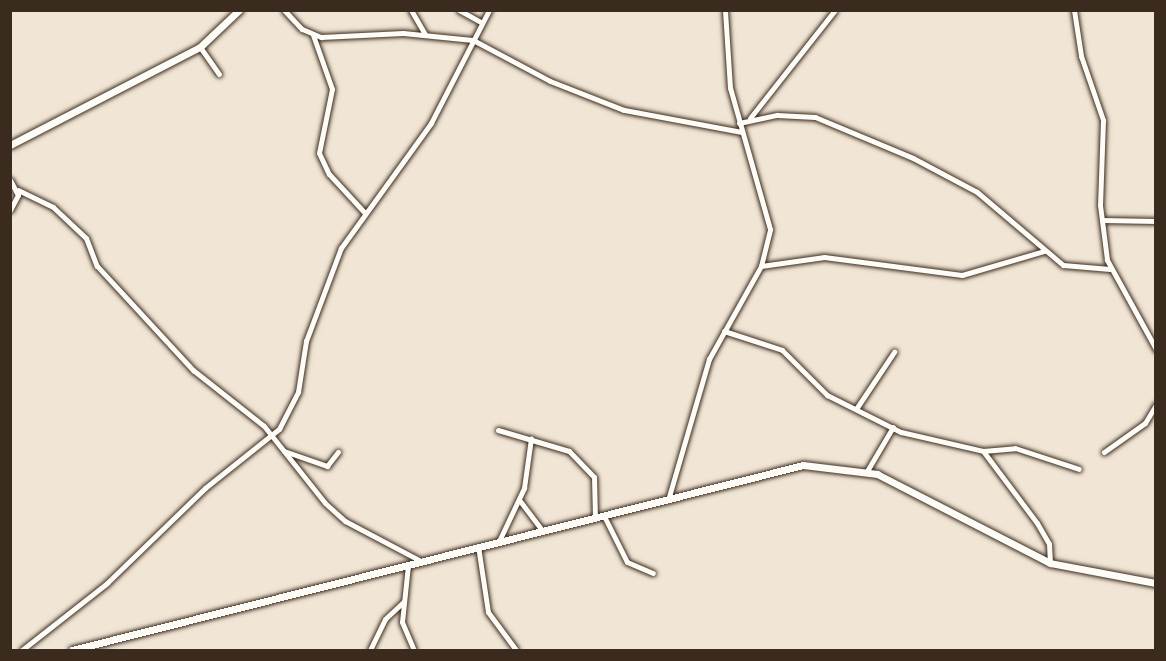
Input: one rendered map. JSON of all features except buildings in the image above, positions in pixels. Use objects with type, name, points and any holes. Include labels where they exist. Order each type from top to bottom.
[{"type":"street","points":[[10,145],[200,47],[239,10]]},
{"type":"street","points":[[284,10],[313,35],[332,89],[319,153],[329,174],[365,213]]},
{"type":"street","points":[[411,10],[424,34]]},
{"type":"street","points":[[459,10],[482,23]]},
{"type":"street","points":[[22,651],[107,583],[226,470],[272,438],[298,392],[306,341],[333,268],[365,213],[431,123],[489,10]]},
{"type":"street","points":[[668,500],[710,359],[761,266],[770,229],[739,123],[725,55],[725,10]]},
{"type":"street","points":[[750,118],[835,10]]},
{"type":"street","points":[[1074,10],[1081,56],[1103,120],[1102,220],[1110,269],[1155,349]]},
{"type":"street","points":[[313,35],[424,34],[473,40],[531,72],[624,110],[742,132]]},
{"type":"street","points":[[200,47],[219,74]]},
{"type":"street","points":[[739,123],[750,118],[803,114],[880,142],[976,192],[1063,265],[1110,269]]},
{"type":"street","points":[[10,180],[18,190],[67,219],[87,238],[92,260],[193,370],[249,412],[345,520],[421,561]]},
{"type":"street","points":[[10,210],[18,190]]},
{"type":"street","points":[[1102,220],[1155,221]]},
{"type":"street","points":[[761,266],[824,258],[962,275],[1044,251]]},
{"type":"street","points":[[724,331],[794,356],[812,381],[856,409],[893,427],[983,451],[1015,448],[1079,469]]},
{"type":"street","points":[[856,409],[894,352]]},
{"type":"street","points":[[1104,452],[1144,423],[1155,405]]},
{"type":"street","points":[[867,471],[893,427]]},
{"type":"street","points":[[498,430],[569,451],[590,471],[595,518]]},
{"type":"street","points":[[499,541],[520,501],[531,438]]},
{"type":"street","points":[[283,450],[327,466],[338,452]]},
{"type":"street","points":[[983,451],[1037,523],[1049,544],[1050,563]]},
{"type":"street","points":[[72,651],[803,465],[867,471],[924,494],[1050,563],[1155,583]]},
{"type":"street","points":[[520,501],[543,531]]},
{"type":"street","points":[[604,516],[627,562],[653,573]]},
{"type":"street","points":[[478,546],[488,612],[516,651]]},
{"type":"street","points":[[408,565],[402,622],[414,651]]},
{"type":"street","points":[[370,651],[385,619],[405,600]]}]
